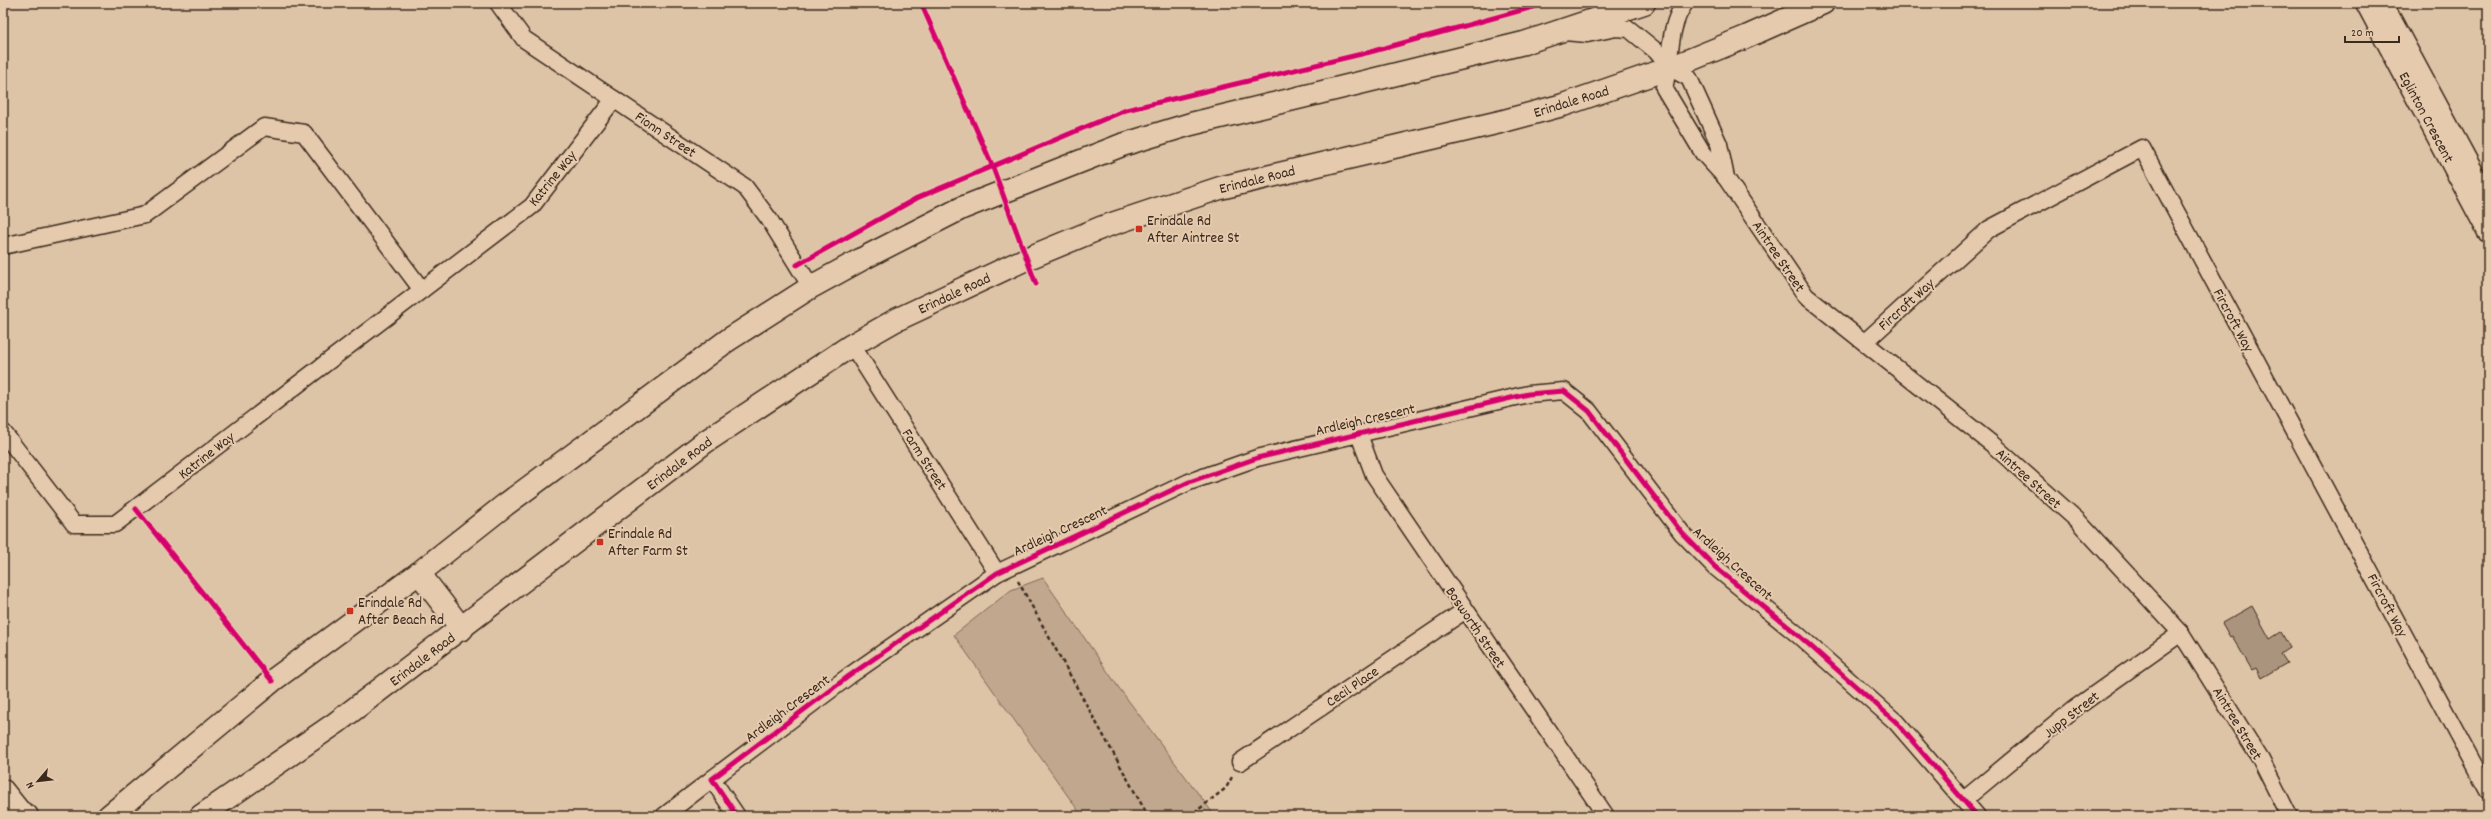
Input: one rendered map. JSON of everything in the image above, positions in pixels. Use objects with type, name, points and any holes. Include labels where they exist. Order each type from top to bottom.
[{"type":"main road","points":[[109,816],[272,681],[419,573],[505,505],[728,340],[811,288],[862,259],[962,208],[1122,145],[1190,124],[1509,47],[1644,3]]},
{"type":"main road","name":"Erindale Road","points":[[202,816],[336,723],[462,629],[705,442],[852,345],[939,300],[1026,259],[1103,227],[1220,188],[1500,122],[1563,105],[1670,68],[1746,38],[1823,3]]},
{"type":"main road","points":[[419,573],[462,629]]},
{"type":"main road","points":[[219,816],[252,780]]},
{"type":"main road","points":[[3,791],[19,811],[27,816]]},
{"type":"street","name":"Fionn Street","points":[[498,3],[524,39],[745,187],[769,218],[811,288]]},
{"type":"street","name":"Aintree Street","points":[[1685,3],[1674,21],[1670,68],[1664,88],[1703,153],[1726,178],[1806,296],[1992,444],[2077,520],[2181,633],[2261,760],[2289,816]]},
{"type":"street","name":"Eglinton Crescent","points":[[2366,3],[2488,232]]},
{"type":"street","name":"Eglinton Crescent","points":[[2382,3],[2488,200]]},
{"type":"street","name":"Aintree Street","points":[[1559,31],[1587,34],[1616,28],[1629,29],[1647,42],[1670,68],[1689,78],[1719,144],[1726,178]]},
{"type":"street","name":"Katrine Way","points":[[3,432],[74,524],[115,524],[532,206],[614,98]]},
{"type":"street","points":[[3,246],[145,215],[264,127],[304,133],[422,290]]},
{"type":"street","name":"Fircroft Way","points":[[1865,342],[1989,229],[2142,148],[2488,791]]},
{"type":"street","name":"Farm Street","points":[[852,345],[1004,570]]},
{"type":"street","name":"Ardleigh Crescent","points":[[664,816],[849,676],[1004,570],[1189,482],[1257,458],[1358,432],[1528,394],[1564,391],[1589,411],[1682,533],[1715,567],[1797,634],[1896,722],[1964,799],[1977,816]]},
{"type":"street","name":"Bosworth Street","points":[[1358,432],[1374,475],[1464,610],[1606,816]]},
{"type":"street","name":"Cecil Place","points":[[1240,762],[1464,610]]},
{"type":"street","name":"Jupp Street","points":[[1964,799],[2074,709],[2181,633]]},
{"type":"street","points":[[712,779],[737,816]]},
{"type":"path","points":[[1004,570],[1148,816]]},
{"type":"path","points":[[1184,816],[1195,815],[1226,788],[1240,762]]},
{"type":"shaded area","points":[[1043,578],[1119,688],[1215,816],[1082,816],[954,635],[1011,590]]},
{"type":"building","points":[[2252,606],[2270,639],[2281,632],[2290,648],[2281,654],[2287,663],[2261,678],[2256,668],[2252,670],[2232,636],[2230,637],[2222,623]]},
{"type":"cycle path","points":[[921,3],[992,165],[1036,284]]},
{"type":"cycle path","points":[[797,265],[917,198],[1126,110],[1370,52],[1548,3]]},
{"type":"cycle path","points":[[737,816],[712,779],[849,676],[997,573],[1189,482],[1257,458],[1528,394],[1564,391],[1589,411],[1682,533],[1715,567],[1797,634],[1896,722],[1977,816]]},
{"type":"cycle path","points":[[136,509],[272,681]]},
{"type":"place","name":"Erindale Rd After Aintree St","points":[[1139,229]]},
{"type":"place","name":"Erindale Rd After Farm St","points":[[600,542]]},
{"type":"place","name":"Erindale Rd After Beach Rd","points":[[350,611]]}]
